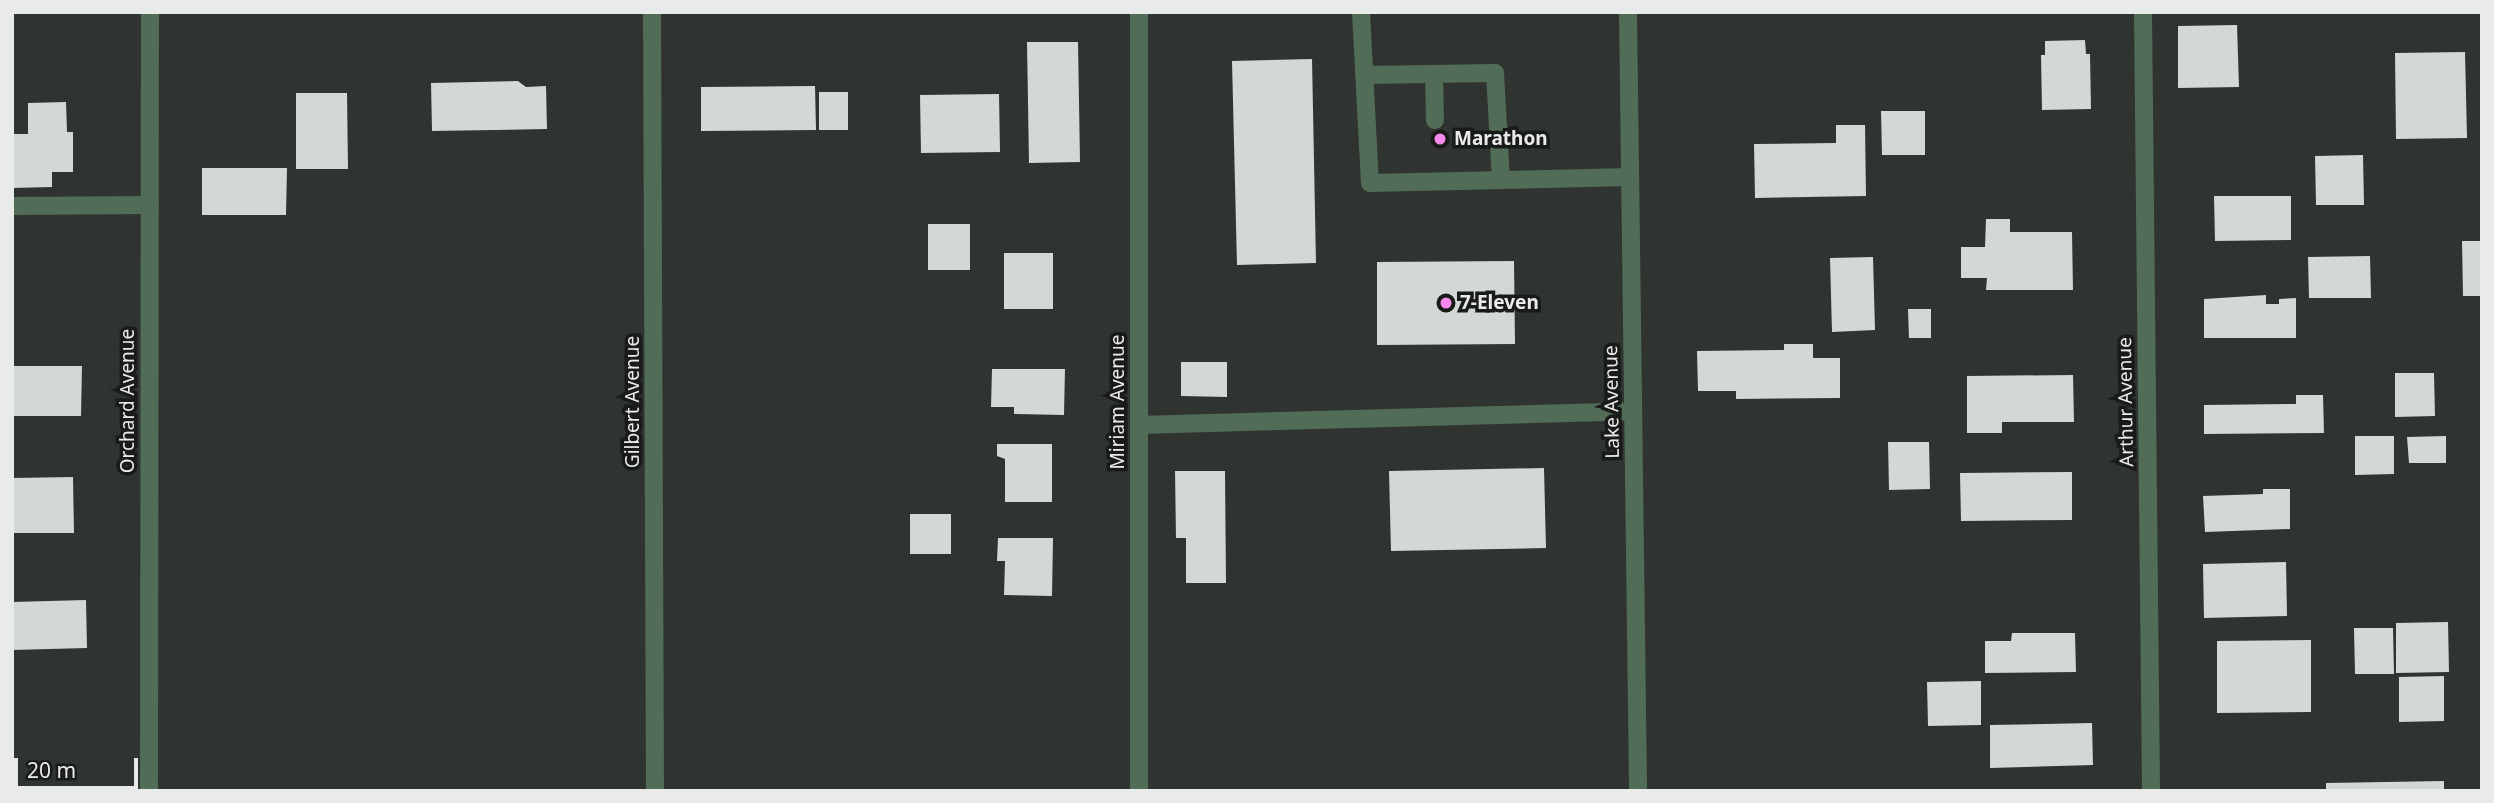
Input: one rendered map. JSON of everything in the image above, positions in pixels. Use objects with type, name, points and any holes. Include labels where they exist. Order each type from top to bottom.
[{"type":"street","name":"Orchard Avenue","points":[[149,791],[150,12]]},
{"type":"street","name":"Gilbert Avenue","points":[[652,12],[655,791]]},
{"type":"street","name":"Miriam Avenue","points":[[1139,12],[1139,791]]},
{"type":"street","points":[[1361,12],[1370,183],[1437,173],[1501,179],[1630,177]]},
{"type":"street","name":"Lake Avenue","points":[[1628,12],[1638,791]]},
{"type":"street","name":"Arthur Avenue","points":[[2143,12],[2151,791]]},
{"type":"street","points":[[1364,75],[1495,73],[1501,179]]},
{"type":"street","points":[[1434,74],[1435,120]]},
{"type":"street","points":[[12,206],[150,205]]},
{"type":"street","points":[[1139,425],[1633,411]]},
{"type":"building","points":[[2237,25],[2239,87],[2178,88],[2178,26]]},
{"type":"building","points":[[2085,40],[2086,54],[2090,54],[2091,109],[2042,110],[2041,55],[2045,55],[2045,41]]},
{"type":"building","points":[[1027,42],[1078,42],[1080,162],[1029,163]]},
{"type":"building","points":[[2465,52],[2467,138],[2396,139],[2395,53]]},
{"type":"building","points":[[1312,59],[1316,263],[1237,265],[1232,61]]},
{"type":"building","points":[[518,81],[526,87],[546,86],[547,129],[432,131],[431,83]]},
{"type":"building","points":[[815,86],[816,130],[701,131],[701,87]]},
{"type":"building","points":[[819,92],[848,92],[848,130],[819,130]]},
{"type":"building","points":[[296,93],[347,93],[348,169],[296,169]]},
{"type":"building","points":[[999,94],[1000,152],[921,153],[920,95]]},
{"type":"building","points":[[66,102],[67,132],[73,132],[73,172],[52,172],[52,187],[12,188],[12,134],[28,134],[28,103]]},
{"type":"building","points":[[1881,111],[1925,111],[1925,155],[1882,155]]},
{"type":"building","points":[[1836,125],[1865,125],[1866,196],[1755,198],[1754,144],[1836,143]]},
{"type":"building","points":[[2363,155],[2364,205],[2316,205],[2315,156]]},
{"type":"building","points":[[202,168],[287,168],[286,215],[202,215]]},
{"type":"building","points":[[2214,196],[2291,196],[2291,240],[2215,241]]},
{"type":"building","points":[[1986,219],[2010,219],[2010,232],[2072,232],[2073,290],[1986,290],[1987,278],[1961,278],[1961,247],[1985,247]]},
{"type":"building","points":[[928,224],[970,224],[970,270],[928,270]]},
{"type":"building","points":[[2462,241],[2482,241],[2482,296],[2463,296]]},
{"type":"building","points":[[1004,253],[1053,253],[1053,309],[1004,309]]},
{"type":"building","points":[[2370,256],[2371,298],[2309,298],[2308,257]]},
{"type":"building","points":[[1873,257],[1875,330],[1832,332],[1830,258]]},
{"type":"building","name":"7-Eleven","points":[[1514,261],[1515,344],[1377,345],[1377,262]]},
{"type":"building","points":[[2266,295],[2266,304],[2279,304],[2279,299],[2296,298],[2296,338],[2204,338],[2204,299]]},
{"type":"building","points":[[1908,309],[1931,309],[1931,338],[1909,338]]},
{"type":"building","points":[[1784,344],[1813,344],[1813,358],[1840,358],[1840,398],[1736,399],[1736,391],[1698,391],[1697,351],[1784,350]]},
{"type":"building","points":[[1181,362],[1227,362],[1227,397],[1181,396]]},
{"type":"building","points":[[12,366],[82,366],[81,416],[12,416]]},
{"type":"building","points":[[992,369],[1065,369],[1064,415],[1014,414],[1014,407],[991,407]]},
{"type":"building","points":[[2395,373],[2434,373],[2435,416],[2395,417]]},
{"type":"building","points":[[2073,375],[2074,422],[2002,422],[2002,433],[1967,433],[1967,376]]},
{"type":"building","points":[[2296,395],[2323,395],[2324,433],[2204,434],[2204,405],[2296,404]]},
{"type":"building","points":[[2355,436],[2394,436],[2394,474],[2355,475]]},
{"type":"building","points":[[2446,436],[2446,463],[2409,463],[2407,437]]},
{"type":"building","points":[[1888,442],[1929,442],[1930,489],[1889,490]]},
{"type":"building","points":[[997,444],[1052,444],[1052,502],[1005,502],[1005,459],[997,456]]},
{"type":"building","points":[[1544,468],[1546,548],[1391,551],[1389,471]]},
{"type":"building","points":[[1175,471],[1225,471],[1226,583],[1186,583],[1186,538],[1176,538]]},
{"type":"building","points":[[2072,472],[2072,520],[1961,521],[1960,473]]},
{"type":"building","points":[[73,477],[74,533],[12,533],[12,478]]},
{"type":"building","points":[[2263,489],[2290,489],[2290,529],[2205,532],[2203,496],[2263,494]]},
{"type":"building","points":[[910,514],[951,514],[951,554],[910,554]]},
{"type":"building","points":[[998,538],[1053,538],[1052,596],[1004,595],[1005,561],[997,561]]},
{"type":"building","points":[[2286,562],[2287,616],[2204,618],[2203,564]]},
{"type":"building","points":[[86,600],[87,648],[12,650],[12,602]]},
{"type":"building","points":[[2448,622],[2449,672],[2396,673],[2396,623]]},
{"type":"building","points":[[2354,628],[2393,628],[2394,674],[2355,674]]},
{"type":"building","points":[[2012,633],[2075,633],[2076,672],[1985,673],[1985,641],[2011,641]]},
{"type":"building","points":[[2311,640],[2311,712],[2217,713],[2217,641]]},
{"type":"building","points":[[2444,676],[2444,721],[2399,722],[2399,677]]},
{"type":"building","points":[[1981,681],[1981,725],[1928,726],[1927,682]]},
{"type":"building","points":[[2092,723],[2093,765],[1990,768],[1990,725]]},
{"type":"building","points":[[2444,781],[2444,791],[2326,791],[2326,783]]},
{"type":"place","name":"Marathon","points":[[1440,139]]},
{"type":"place","name":"7-Eleven","points":[[1446,303]]}]
